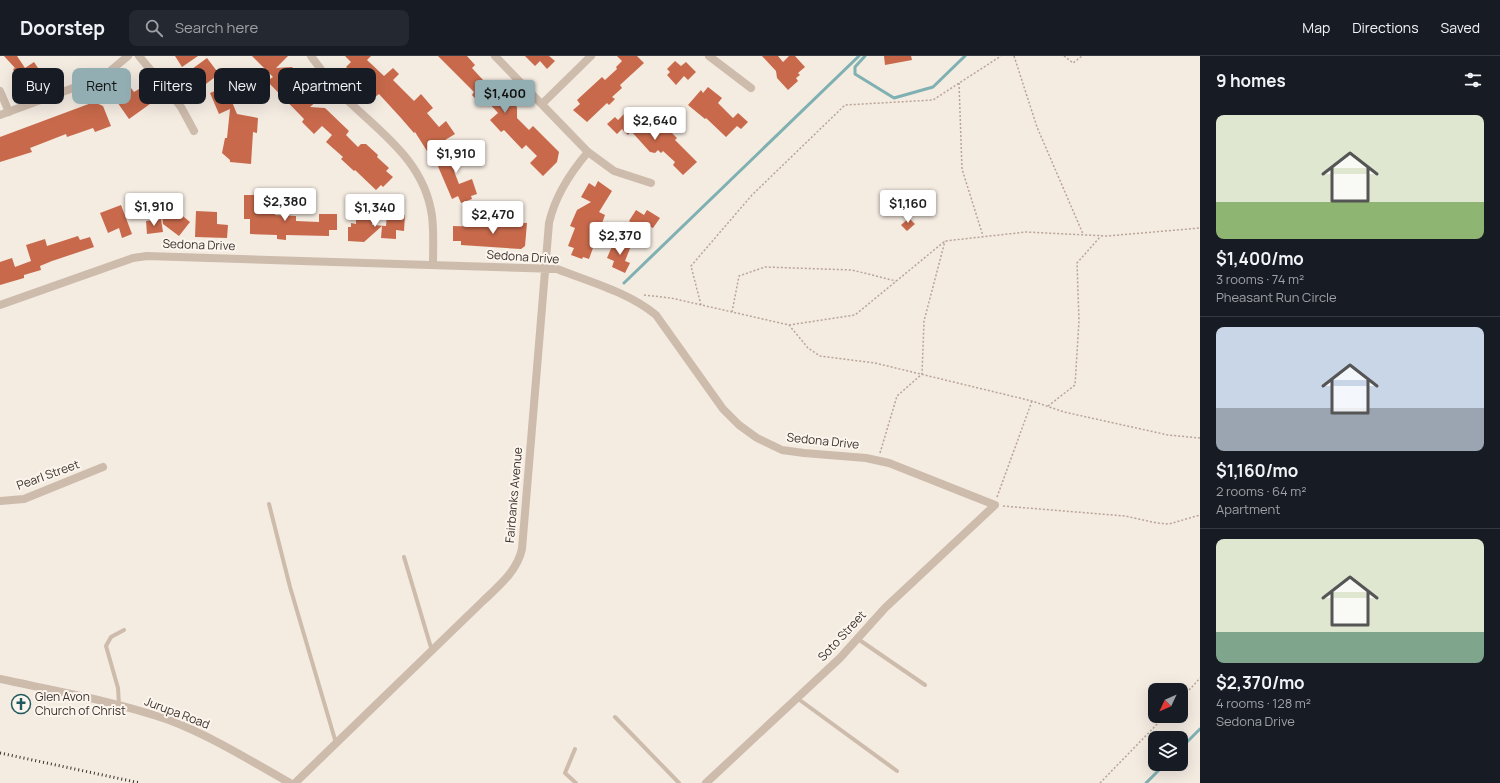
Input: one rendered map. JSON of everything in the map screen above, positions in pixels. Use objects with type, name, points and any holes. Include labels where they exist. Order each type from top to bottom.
[{"type":"street","points":[[0,115],[103,77],[128,56]]},
{"type":"street","points":[[139,56],[181,107],[194,131]]},
{"type":"street","points":[[311,56],[338,91],[404,153],[415,169],[425,192],[432,215],[433,265]]},
{"type":"street","points":[[495,56],[588,152],[614,170],[651,183]]},
{"type":"street","points":[[542,104],[591,56]]},
{"type":"street","points":[[709,56],[751,88]]},
{"type":"street","points":[[0,91],[9,112]]},
{"type":"street","name":"Fairbanks Avenue","points":[[295,783],[508,576],[521,555],[549,223],[552,207],[568,178],[588,152]]},
{"type":"street","name":"Sedona Drive","points":[[0,305],[133,258],[147,256],[557,269],[618,293],[645,306],[656,315],[724,409],[739,425],[757,438],[782,450],[889,463],[995,505]]},
{"type":"street","name":"Pearl Street","points":[[0,501],[24,499],[103,467]]},
{"type":"street","name":"Soto Street","points":[[706,783],[840,658],[885,608],[995,505]]},
{"type":"street","name":"Jurupa Road","points":[[0,679],[119,705],[169,720],[206,736],[290,783]]},
{"type":"lane","points":[[269,504],[290,587],[336,743]]},
{"type":"lane","points":[[404,557],[432,651]]},
{"type":"lane","points":[[119,705],[118,688],[106,646],[111,637],[124,630]]},
{"type":"lane","points":[[858,639],[925,685]]},
{"type":"lane","points":[[797,698],[897,771]]},
{"type":"lane","points":[[615,717],[678,783]]},
{"type":"lane","points":[[575,749],[565,773],[576,783]]},
{"type":"path","points":[[701,304],[691,266],[752,195],[845,105],[933,100],[1001,56]]},
{"type":"path","points":[[1014,56],[1037,126],[1083,234]]},
{"type":"path","points":[[1064,56],[1073,63],[1082,56]]},
{"type":"path","points":[[959,83],[962,169],[983,237]]},
{"type":"path","points":[[643,296],[671,298],[789,325],[855,315],[945,241],[1026,232],[1101,235],[1200,228]]},
{"type":"path","points":[[1048,406],[1075,385],[1079,321],[1078,263],[1101,235]]},
{"type":"path","points":[[878,461],[897,396],[922,374],[924,321],[945,241]]},
{"type":"path","points":[[732,312],[739,276],[765,267],[852,270],[896,281]]},
{"type":"path","points":[[789,325],[808,348],[820,356],[875,363],[1032,401],[1064,412],[1168,435],[1200,438]]},
{"type":"path","points":[[1032,401],[995,505],[1125,516],[1169,524],[1200,515]]},
{"type":"path","points":[[1188,691],[1200,678]]},
{"type":"path","points":[[1100,783],[1158,723]]},
{"type":"water","points":[[668,119],[676,125],[676,128],[668,127],[662,123]]},
{"type":"building","points":[[4,56],[17,56],[25,68],[15,68]]},
{"type":"building","points":[[175,56],[198,56],[182,67]]},
{"type":"building","points":[[252,56],[288,56],[276,68],[292,67],[293,68],[278,68],[278,92],[270,84],[270,79],[273,77],[270,74],[270,68],[264,68]]},
{"type":"building","points":[[345,56],[371,56],[367,60],[376,68],[347,68],[346,67],[351,62]]},
{"type":"building","points":[[438,56],[467,56],[475,65],[472,68],[483,80],[489,86],[493,82],[517,107],[517,118],[529,130],[533,126],[559,152],[557,162],[543,176],[530,163],[537,156],[526,145],[522,149],[504,130],[501,132],[490,120],[498,113],[487,101],[482,106],[472,95],[474,92]]},
{"type":"building","points":[[525,56],[549,56],[555,61],[547,69],[540,61],[535,66]]},
{"type":"building","points":[[617,56],[637,56],[644,63],[620,85],[622,88],[612,97],[615,99],[609,105],[607,103],[587,122],[573,110],[580,104],[577,100],[602,77],[605,80],[617,69],[616,67],[622,61]]},
{"type":"building","points":[[762,56],[778,56],[783,62],[789,56],[795,56],[805,67],[798,73],[800,75],[796,78],[798,81],[788,90],[777,78],[776,71]]},
{"type":"building","points":[[884,56],[911,56],[912,60],[885,65]]},
{"type":"building","points":[[207,58],[214,68],[214,78],[206,84],[206,68],[193,68]]},
{"type":"building","points":[[675,61],[681,66],[686,62],[696,72],[688,80],[684,76],[676,85],[667,75],[670,72],[667,69]]},
{"type":"building","points":[[34,62],[38,68],[25,68]]},
{"type":"building","points":[[376,68],[384,76],[393,68],[399,74],[393,80],[414,101],[421,94],[433,108],[427,113],[439,127],[446,121],[455,134],[427,151],[415,132],[414,133],[379,94],[376,96]]},
{"type":"building","points":[[708,87],[722,98],[718,103],[733,118],[738,113],[748,122],[741,129],[737,126],[726,137],[706,118],[705,119],[688,105],[701,90],[703,93]]},
{"type":"building","points":[[131,88],[134,92],[139,89],[139,104],[150,104],[129,119],[118,104],[131,104]]},
{"type":"building","points":[[214,91],[214,102],[210,93]]},
{"type":"building","points":[[89,104],[98,104],[103,106],[111,126],[95,132],[93,128],[67,137],[66,134],[30,148],[32,152],[0,162],[0,137]]},
{"type":"building","points":[[215,104],[233,104],[237,114],[258,118],[257,133],[253,132],[251,164],[230,162],[230,160],[222,153],[225,138],[227,138],[230,109],[219,114]]},
{"type":"building","points":[[289,104],[313,104],[310,107],[325,108],[349,131],[346,135],[358,147],[361,144],[366,144],[378,155],[377,157],[389,168],[386,171],[393,177],[383,187],[381,185],[376,190],[341,159],[343,157],[326,142],[332,135],[322,126],[314,134],[302,122],[304,119]]},
{"type":"building","points":[[628,110],[651,133],[655,129],[658,131],[664,125],[677,138],[675,140],[697,162],[683,175],[673,165],[675,162],[663,151],[661,153],[658,150],[655,153],[650,152],[631,131],[628,135],[622,129],[617,134],[607,124],[615,117],[618,120]]},
{"type":"building","points":[[463,145],[469,162],[456,167],[457,169],[454,171],[459,184],[472,179],[477,194],[471,196],[472,199],[461,203],[458,196],[452,199],[437,164],[441,153]]},
{"type":"building","points":[[598,181],[612,191],[599,212],[605,215],[589,259],[583,257],[582,259],[571,255],[574,248],[568,246],[575,228],[570,226],[577,210],[591,202],[581,197],[589,183],[595,187]]},
{"type":"building","points":[[244,195],[255,195],[255,202],[262,202],[262,212],[275,212],[275,215],[296,216],[296,221],[319,222],[319,214],[337,214],[337,230],[329,230],[329,236],[286,235],[286,240],[277,239],[277,235],[250,234],[250,219],[244,219]]},
{"type":"building","points":[[121,205],[132,234],[122,238],[119,228],[108,233],[100,213]]},
{"type":"building","points":[[636,210],[644,215],[647,210],[660,218],[653,228],[649,226],[643,236],[629,227],[632,223],[629,221]]},
{"type":"building","points":[[196,211],[217,212],[217,224],[228,225],[227,238],[195,237]]},
{"type":"building","points":[[178,212],[190,222],[179,236],[163,224],[162,213]]},
{"type":"building","points":[[356,214],[372,214],[372,225],[386,226],[387,214],[405,215],[404,231],[396,230],[396,239],[381,238],[382,226],[364,242],[348,241],[348,227],[351,227],[351,223],[356,224]]},
{"type":"building","points":[[909,218],[915,224],[907,231],[901,225]]},
{"type":"building","points":[[161,219],[163,232],[147,234],[146,221]]},
{"type":"building","points":[[484,222],[527,223],[525,246],[521,249],[461,245],[461,241],[453,241],[453,226],[484,227]]},
{"type":"building","points":[[78,236],[80,240],[90,237],[94,247],[52,261],[40,266],[41,270],[24,275],[24,278],[0,285],[0,262],[12,258],[15,267],[31,261],[26,245],[45,239],[47,246]]},
{"type":"building","points":[[622,242],[631,246],[625,261],[630,263],[625,273],[612,267],[614,261],[607,258],[613,244],[615,245],[616,243],[620,245]]},
{"type":"waterway","points":[[624,283],[859,56]]},
{"type":"waterway","points":[[865,56],[855,67],[855,74],[894,98],[933,87],[965,56]]},
{"type":"waterway","points":[[1188,741],[1200,729]]},
{"type":"waterway","points":[[1146,783],[1158,771]]},
{"type":"railway","points":[[0,753],[140,783]]},
{"type":"place","name":"Glen Avon Church of Christ","points":[[21,704]]}]
